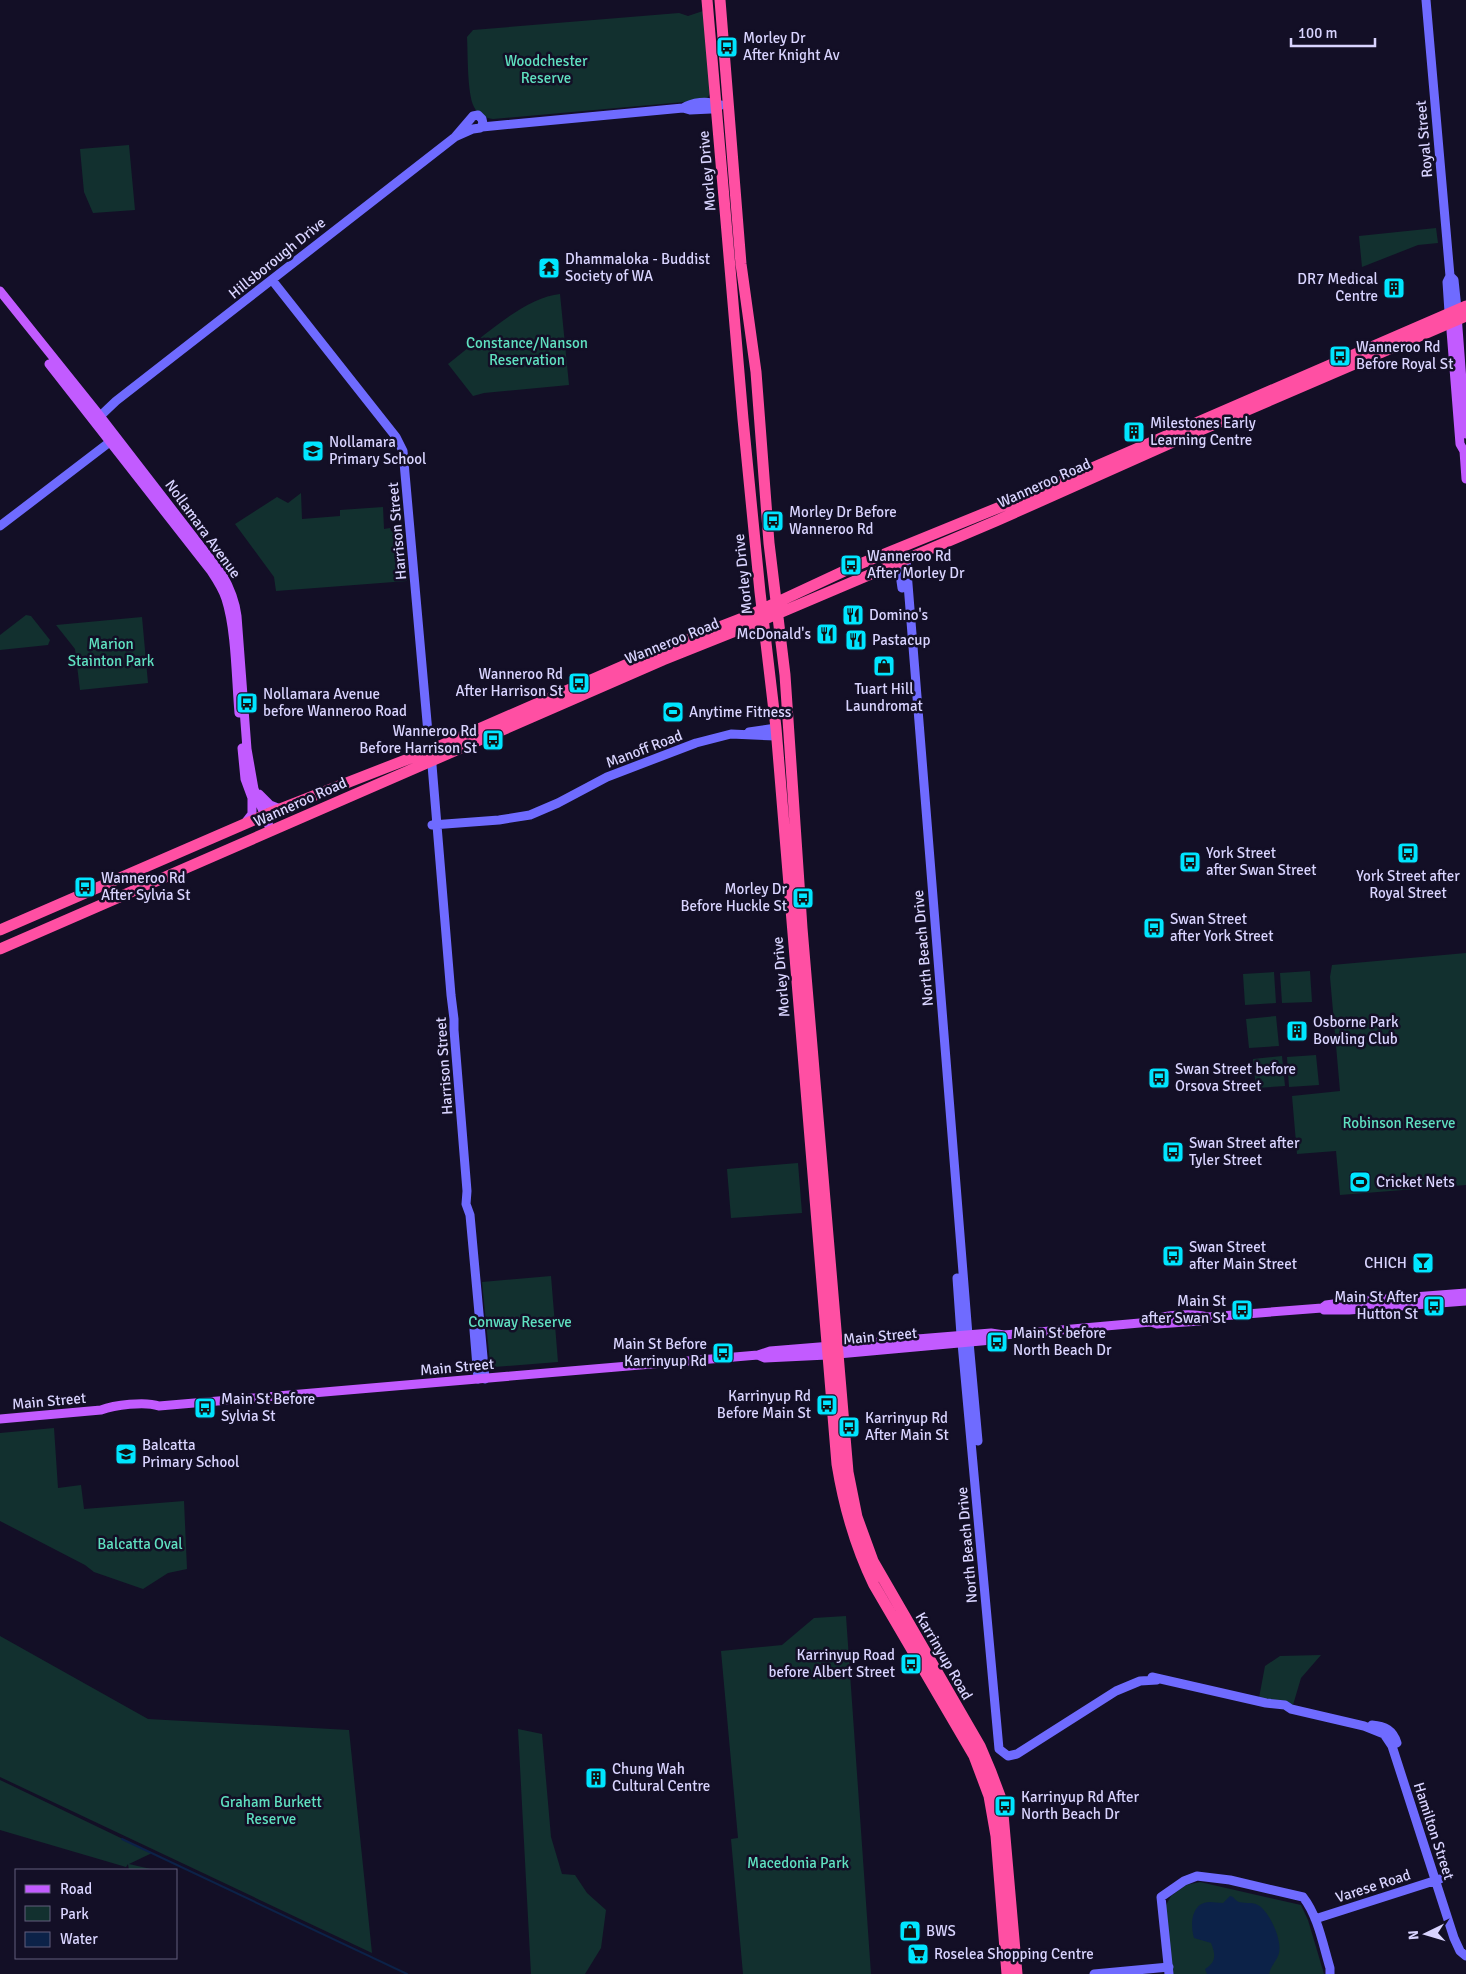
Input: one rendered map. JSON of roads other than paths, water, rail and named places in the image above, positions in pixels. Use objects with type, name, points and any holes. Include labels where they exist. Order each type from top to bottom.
[{"type":"highway","name":"Morley Drive","points":[[707,0],[723,104],[741,264],[756,372],[762,465],[785,675],[832,1350]]},
{"type":"highway","name":"Morley Drive","points":[[720,0],[723,104],[742,413],[776,732],[832,1350]]},
{"type":"highway","name":"Wanneroo Road","points":[[762,614],[778,613],[900,561],[1458,315]]},
{"type":"highway","name":"Wanneroo Road","points":[[0,948],[269,832],[425,758],[662,660],[762,614],[777,601],[855,566],[1032,494],[1304,377],[1458,315]]},
{"type":"highway","points":[[739,376],[750,370],[750,332]]},
{"type":"highway","points":[[742,413],[745,402],[744,388],[746,382],[756,372]]},
{"type":"highway","points":[[774,712],[774,684],[778,677],[785,675]]},
{"type":"highway","name":"Wanneroo Road","points":[[0,930],[262,816],[425,758]]},
{"type":"highway","name":"Karrinyup Road","points":[[832,1350],[846,1459],[857,1517],[871,1556],[980,1746],[1000,1796],[1014,1932],[1008,1973]]},
{"type":"highway","name":"Karrinyup Road","points":[[832,1350],[837,1464],[847,1515],[856,1544],[874,1585],[974,1756],[989,1796],[996,1836],[1008,1973]]},
{"type":"highway","points":[[1014,1932],[1026,1974]]},
{"type":"main road","name":"Nollamara Avenue","points":[[0,291],[21,323]]},
{"type":"main road","name":"Nollamara Avenue","points":[[0,300],[21,323],[96,417],[211,571],[224,594],[231,618],[245,779],[252,799],[269,832]]},
{"type":"main road","name":"Royal Street","points":[[1458,315],[1466,434]]},
{"type":"main road","name":"Royal Street","points":[[1458,315],[1460,444],[1465,448],[1466,479]]},
{"type":"main road","name":"Nollamara Avenue","points":[[111,437],[222,574],[232,594],[237,616],[247,749],[262,816]]},
{"type":"main road","points":[[254,786],[264,801],[280,809]]},
{"type":"main road","points":[[243,825],[252,814],[252,799]]},
{"type":"main road","name":"Main Street","points":[[0,1419],[101,1410],[109,1413],[153,1409],[159,1406],[758,1355],[765,1358],[832,1350],[965,1339],[991,1333],[1004,1335],[1151,1322],[1157,1324],[1191,1322],[1200,1321],[1208,1317],[1322,1308],[1325,1310],[1349,1310],[1466,1293]]},
{"type":"main road","name":"Main Street","points":[[1442,1298],[1466,1301]]},
{"type":"street","name":"Royal Street","points":[[1426,0],[1450,276],[1447,282],[1458,315]]},
{"type":"street","name":"Hillsborough Drive","points":[[96,417],[109,403],[116,401],[272,280],[455,137],[459,131],[477,124],[500,126],[524,122],[683,108],[690,110],[711,109],[723,104]]},
{"type":"street","name":"Harrison Street","points":[[272,280],[396,437],[403,451],[428,733]]},
{"type":"street","points":[[0,519],[111,437]]},
{"type":"street","points":[[0,526],[111,437]]},
{"type":"street","name":"North Beach Drive","points":[[900,561],[959,1205],[965,1339],[983,1558],[1001,1743]]},
{"type":"street","name":"Manoff Road","points":[[434,827],[534,818],[607,777],[648,761],[730,734],[776,732]]},
{"type":"street","name":"Harrison Street","points":[[425,758],[454,1019],[467,1192],[466,1200],[470,1215],[482,1379]]},
{"type":"street","name":"Hamilton Street","points":[[1001,1743],[1001,1753],[1008,1756],[1017,1754],[1116,1692],[1140,1680],[1157,1680],[1285,1705],[1364,1726],[1386,1727],[1394,1736],[1456,1942],[1460,1951],[1466,1956]]},
{"type":"street","points":[[1094,1974],[1169,1971],[1161,1897],[1184,1881],[1197,1876],[1230,1880],[1303,1897],[1315,1918],[1330,1968],[1330,1974]]},
{"type":"street","name":"Varese Road","points":[[1315,1918],[1438,1880]]},
{"type":"street","name":"Hamilton Street","points":[[1450,1918],[1457,1936],[1466,1949]]},
{"type":"water","points":[[1230,1896],[1239,1902],[1258,1905],[1265,1911],[1272,1922],[1279,1942],[1279,1953],[1269,1974],[1207,1974],[1205,1969],[1213,1961],[1214,1951],[1211,1943],[1194,1938],[1192,1927],[1193,1915],[1199,1906],[1204,1903],[1223,1903]]},
{"type":"waterway","points":[[122,1839],[407,1974]]},
{"type":"place","name":"Morley Dr After Knight Av","points":[[727,47]]},
{"type":"place","name":"Dhammaloka - Buddist Society of WA","points":[[549,268]]},
{"type":"place","name":"DR7 Medical Centre","points":[[1394,288]]},
{"type":"place","name":"Wanneroo Rd Before Royal St","points":[[1340,356]]},
{"type":"place","name":"Milestones Early Learning Centre","points":[[1134,432]]},
{"type":"place","name":"Nollamara Primary School","points":[[313,451]]},
{"type":"place","name":"Morley Dr Before Wanneroo Rd","points":[[773,521]]},
{"type":"place","name":"Wanneroo Rd After Morley Dr","points":[[851,565]]},
{"type":"place","name":"Domino's","points":[[853,615]]},
{"type":"place","name":"McDonald's","points":[[827,634]]},
{"type":"place","name":"Pastacup","points":[[856,640]]},
{"type":"place","name":"Tuart Hill Laundromat","points":[[884,666]]},
{"type":"place","name":"Wanneroo Rd After Harrison St","points":[[579,683]]},
{"type":"place","name":"Nollamara Avenue before Wanneroo Road","points":[[247,703]]},
{"type":"place","name":"Anytime Fitness","points":[[673,712]]},
{"type":"place","name":"Wanneroo Rd Before Harrison St","points":[[493,740]]},
{"type":"place","name":"York Street after Royal Street","points":[[1408,853]]},
{"type":"place","name":"York Street after Swan Street","points":[[1190,862]]},
{"type":"place","name":"Wanneroo Rd After Sylvia St","points":[[85,887]]},
{"type":"place","name":"Morley Dr Before Huckle St","points":[[803,898]]},
{"type":"place","name":"Swan Street after York Street","points":[[1154,928]]},
{"type":"place","name":"Osborne Park Bowling Club","points":[[1297,1031]]},
{"type":"place","name":"Swan Street before Orsova Street","points":[[1159,1078]]},
{"type":"place","name":"Swan Street after Tyler Street","points":[[1173,1152]]},
{"type":"place","name":"Cricket Nets","points":[[1360,1182]]},
{"type":"place","name":"Swan Street after Main Street","points":[[1173,1256]]},
{"type":"place","name":"CHICH","points":[[1423,1263]]},
{"type":"place","name":"Main St After Hutton St","points":[[1434,1306]]},
{"type":"place","name":"Main St after Swan St","points":[[1242,1310]]},
{"type":"place","name":"Main St before North Beach Dr","points":[[997,1342]]},
{"type":"place","name":"Main St Before Karrinyup Rd","points":[[723,1353]]},
{"type":"place","name":"Karrinyup Rd Before Main St","points":[[827,1405]]},
{"type":"place","name":"Main St Before Sylvia St","points":[[205,1408]]},
{"type":"place","name":"Karrinyup Rd After Main St","points":[[849,1427]]},
{"type":"place","name":"Balcatta Primary School","points":[[126,1454]]},
{"type":"place","name":"Karrinyup Road before Albert Street","points":[[911,1664]]},
{"type":"place","name":"Chung Wah Cultural Centre","points":[[596,1778]]},
{"type":"place","name":"Karrinyup Rd After North Beach Dr","points":[[1005,1806]]},
{"type":"place","name":"BWS","points":[[910,1931]]},
{"type":"place","name":"Roselea Shopping Centre","points":[[918,1954]]},
{"type":"park label","name":"Woodchester Reserve","points":[[546,70]]},
{"type":"park label","name":"Constance/Nanson Reservation","points":[[527,352]]},
{"type":"park label","name":"Marion Stainton Park","points":[[111,652]]},
{"type":"park label","name":"Robinson Reserve","points":[[1399,1123]]},
{"type":"park label","name":"Conway Reserve","points":[[520,1322]]},
{"type":"park label","name":"Balcatta Oval","points":[[140,1544]]},
{"type":"park label","name":"Graham Burkett Reserve","points":[[271,1810]]},
{"type":"park label","name":"Macedonia Park","points":[[798,1863]]}]
